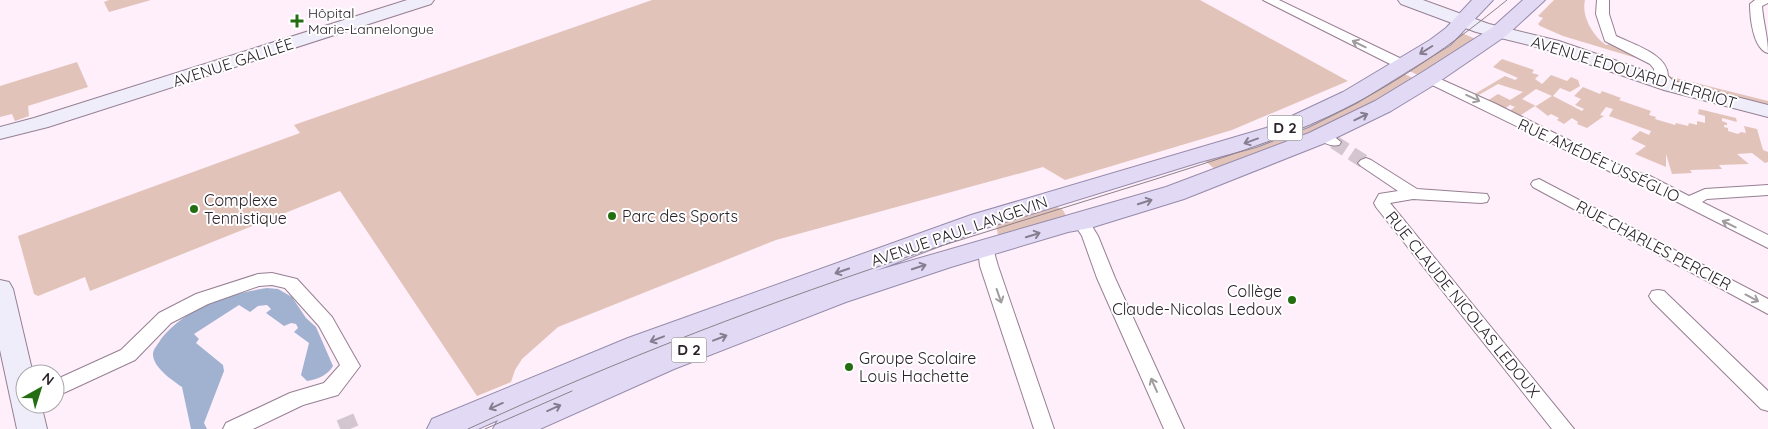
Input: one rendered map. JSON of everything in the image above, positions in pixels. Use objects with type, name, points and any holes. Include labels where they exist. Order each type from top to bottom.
[{"type":"main road","name":"AVENUE PAUL LANGEVIN","points":[[510,429],[603,386],[717,339],[873,282],[1065,224],[1081,222],[1219,177],[1329,138],[1429,78],[1504,27],[1535,0]]},
{"type":"main road","name":"AVENUE PAUL LANGEVIN","points":[[444,429],[682,329],[980,221],[1039,204],[1063,194],[1194,156],[1228,149],[1300,122],[1339,103],[1451,35],[1473,10]]},
{"type":"main road","points":[[1063,194],[1081,222]]},
{"type":"main road","points":[[980,221],[986,249]]},
{"type":"street","name":"AVENUE GALILÉE","points":[[0,133],[41,123],[425,0]]},
{"type":"street","points":[[1269,0],[1403,65]]},
{"type":"street","points":[[1407,0],[1473,10]]},
{"type":"street","points":[[1426,0],[1473,10],[1483,28],[1504,27]]},
{"type":"street","points":[[1603,0],[1602,14],[1610,38],[1655,61],[1661,69],[1661,77],[1671,86]]},
{"type":"street","points":[[1765,0],[1756,4],[1757,26],[1768,49]]},
{"type":"street","name":"AVENUE ÉDOUARD HERRIOT","points":[[1504,27],[1556,39],[1768,98]]},
{"type":"street","name":"AVENUE ÉDOUARD HERRIOT","points":[[1504,27],[1671,86],[1768,111]]},
{"type":"street","name":"RUE AMÉDÉE USSÉGLIO","points":[[1429,78],[1611,167],[1644,180],[1692,203],[1768,242]]},
{"type":"street","name":"AVENUE GALILÉE","points":[[0,142],[41,123]]},
{"type":"street","name":"RUE CLAUDE NICOLAS LEDOUX","points":[[1366,163],[1413,194]]},
{"type":"street","name":"RUE CHARLES PERCIER","points":[[1539,184],[1768,306]]},
{"type":"street","points":[[1692,203],[1697,197],[1705,194],[1768,190]]},
{"type":"street","points":[[1413,194],[1481,198]]},
{"type":"street","name":"RUE CLAUDE NICOLAS LEDOUX","points":[[1413,194],[1385,198],[1382,204],[1564,429]]},
{"type":"street","points":[[1081,222],[1090,236],[1106,278],[1174,429]]},
{"type":"street","points":[[986,249],[989,266],[1044,429]]},
{"type":"street","points":[[65,384],[128,355],[165,318],[202,299],[258,280],[272,279],[291,283],[326,322],[350,366],[331,389],[297,399],[233,429]]},
{"type":"street","points":[[0,290],[17,364]]},
{"type":"street","points":[[1658,296],[1768,403]]},
{"type":"street","points":[[28,414],[32,429]]},
{"type":"shaded area","points":[[109,0],[151,0],[109,12],[104,2]]},
{"type":"shaded area","name":"Parc des Sports","points":[[652,0],[1200,0],[1348,81],[1232,130],[1065,180],[1043,167],[776,240],[558,327],[522,359],[515,370],[511,382],[477,396],[340,191],[90,291],[85,277],[38,296],[34,294],[18,236],[300,133],[294,125]]},
{"type":"shaded area","points":[[1554,0],[1585,0],[1586,19],[1601,41],[1606,45],[1613,43],[1646,61],[1563,36],[1540,26],[1538,24],[1543,18],[1538,16]]},
{"type":"shaded area","points":[[1457,31],[1476,39],[1422,77],[1403,68]]},
{"type":"shaded area","points":[[1502,59],[1534,70],[1532,73],[1539,75],[1535,79],[1542,84],[1551,75],[1567,81],[1571,77],[1578,80],[1580,86],[1570,92],[1560,88],[1553,96],[1582,111],[1584,109],[1575,105],[1581,99],[1574,96],[1583,87],[1600,94],[1602,91],[1621,98],[1619,100],[1651,111],[1649,115],[1656,117],[1655,119],[1675,125],[1676,123],[1688,126],[1689,123],[1697,125],[1697,121],[1705,123],[1705,116],[1698,114],[1699,109],[1736,118],[1737,122],[1722,118],[1722,121],[1727,123],[1724,127],[1728,128],[1728,131],[1738,134],[1741,132],[1746,133],[1744,126],[1757,129],[1763,150],[1768,152],[1768,162],[1765,163],[1752,153],[1737,154],[1749,164],[1719,165],[1722,169],[1690,170],[1692,173],[1672,174],[1666,154],[1666,167],[1635,154],[1646,146],[1631,139],[1640,131],[1649,135],[1651,131],[1609,116],[1613,109],[1606,107],[1600,115],[1604,116],[1587,128],[1577,124],[1578,122],[1572,118],[1564,124],[1557,120],[1559,118],[1551,114],[1548,116],[1535,106],[1518,117],[1508,112],[1515,107],[1510,105],[1504,109],[1487,101],[1498,94],[1510,100],[1523,92],[1498,84],[1477,96],[1473,95],[1505,76],[1515,80],[1518,78],[1493,67]],"holes":[[[1536,89],[1552,96],[1536,106],[1522,99]]]},
{"type":"shaded area","points":[[77,62],[88,87],[28,106],[29,116],[15,121],[12,114],[0,117],[0,86]]},
{"type":"shaded area","points":[[1398,71],[1417,80],[1388,98],[1219,173],[1201,157]]},
{"type":"shaded area","points":[[1668,76],[1768,101],[1768,107],[1672,82],[1666,78]]},
{"type":"shaded area","points":[[1055,206],[1063,210],[1067,218],[1003,237],[998,235],[996,225]]},
{"type":"water","points":[[267,288],[278,289],[292,297],[306,318],[316,327],[333,366],[322,377],[307,381],[301,375],[309,343],[294,332],[298,328],[296,324],[291,323],[284,326],[266,313],[271,309],[267,305],[258,306],[250,312],[239,305],[194,334],[199,339],[196,343],[223,365],[224,371],[204,423],[207,429],[191,429],[182,387],[159,368],[154,358],[154,349],[171,328],[195,310],[223,298]]},
{"type":"tunnel","points":[[1334,142],[1366,163]]},
{"type":"tunnel","points":[[345,417],[350,429]]},
{"type":"tram line","points":[[468,429],[638,355],[811,290],[928,250],[1200,165],[1289,134],[1332,115],[1401,77],[1445,48],[1507,0]]},
{"type":"tram line","points":[[485,429],[572,391]]},
{"type":"place","name":"Hôpital Marie-Lannelongue","points":[[297,21]]},
{"type":"place","name":"Complexe Tennistique","points":[[194,209]]},
{"type":"place","name":"Parc des Sports","points":[[612,216]]},
{"type":"place","name":"Collège Claude-Nicolas Ledoux","points":[[1292,300]]},
{"type":"place","name":"Groupe Scolaire Louis Hachette","points":[[849,367]]}]
